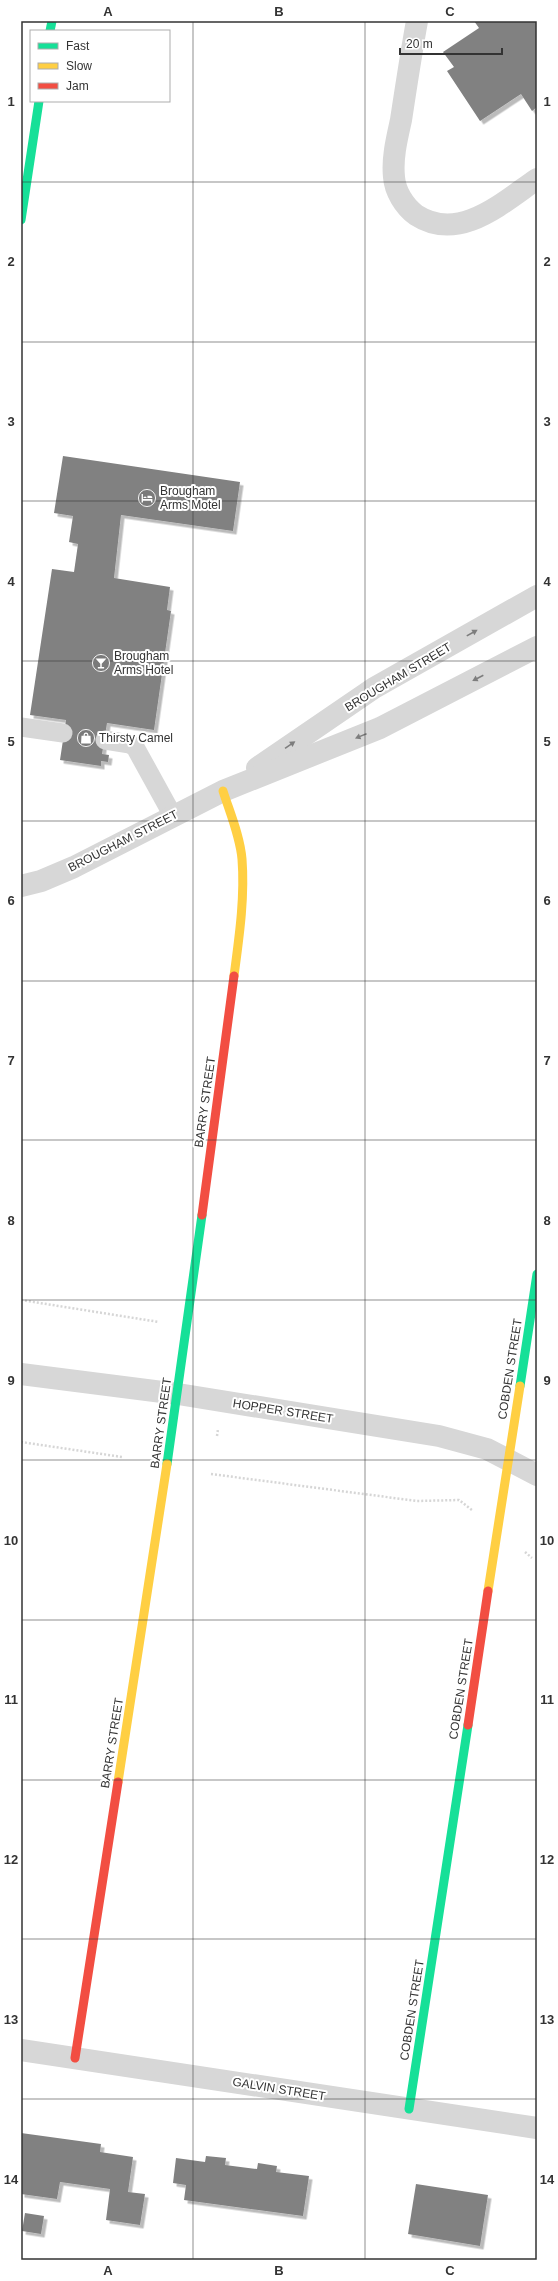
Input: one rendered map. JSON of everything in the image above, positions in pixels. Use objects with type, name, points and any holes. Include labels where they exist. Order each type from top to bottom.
[{"type":"street","points":[[417,21],[394,162],[394,178],[397,190],[403,202],[412,212],[425,221],[452,226],[469,222],[482,216],[537,179]]},
{"type":"street","points":[[21,220],[39,102]]},
{"type":"street","name":"BROUGHAM STREET","points":[[223,791],[374,688],[537,596]]},
{"type":"street","name":"BROUGHAM STREET","points":[[21,886],[41,881],[67,870],[223,791],[380,728],[537,647]]},
{"type":"street","name":"BARRY STREET","points":[[75,2058],[178,1394],[241,926],[242,859],[238,837],[223,791]]},
{"type":"street","name":"COBDEN STREET","points":[[409,2109],[537,1274]]},
{"type":"street","name":"HOPPER STREET","points":[[21,1374],[178,1394],[439,1436],[461,1441],[508,1459],[537,1475]]},
{"type":"street","name":"GALVIN STREET","points":[[21,2050],[537,2128]]},
{"type":"lane","points":[[21,727],[63,733]]},
{"type":"lane","points":[[105,740],[130,744],[135,747],[173,816]]},
{"type":"path","points":[[21,1300],[187,1327]]},
{"type":"path","points":[[21,1442],[122,1457]]},
{"type":"path","points":[[211,1474],[417,1501],[459,1500]]},
{"type":"building","points":[[474,21],[537,21],[537,107],[532,111],[521,94],[480,121],[447,71],[454,67],[443,52],[479,28]]},
{"type":"building","name":"Brougham Arms Hotel","points":[[63,456],[240,482],[233,531],[121,515],[114,578],[170,587],[167,610],[171,611],[154,730],[107,723],[102,754],[109,755],[108,762],[101,761],[101,766],[60,760],[66,720],[30,715],[52,569],[74,572],[78,544],[69,542],[73,516],[54,513]]},
{"type":"building","points":[[21,2133],[101,2144],[100,2152],[133,2157],[128,2192],[145,2194],[140,2225],[106,2220],[110,2189],[60,2182],[57,2199],[21,2194]]},
{"type":"building","points":[[206,2156],[226,2158],[225,2165],[257,2169],[258,2163],[277,2166],[276,2172],[309,2176],[303,2216],[184,2200],[186,2185],[173,2183],[176,2158],[205,2162]]},
{"type":"building","points":[[416,2184],[488,2195],[480,2246],[408,2234]]},
{"type":"building","points":[[25,2213],[44,2216],[41,2234],[22,2231]]},
{"type":"traffic: fast","points":[[50,30],[52,21]]},
{"type":"traffic: fast","points":[[21,220],[39,102]]},
{"type":"traffic: fast","points":[[167,1464],[202,1215]]},
{"type":"traffic: fast","points":[[520,1386],[537,1274]]},
{"type":"traffic: fast","points":[[409,2109],[468,1725]]},
{"type":"traffic: slow","points":[[223,791],[237,833],[241,850],[243,874],[240,933],[234,976]]},
{"type":"traffic: slow","points":[[488,1591],[520,1386]]},
{"type":"traffic: slow","points":[[118,1782],[167,1464]]},
{"type":"traffic: jam","points":[[202,1215],[234,976]]},
{"type":"traffic: jam","points":[[468,1725],[488,1591]]},
{"type":"traffic: jam","points":[[75,2058],[118,1782]]},
{"type":"place","name":"Brougham Arms Motel","points":[[147,498]]},
{"type":"place","name":"Brougham Arms Hotel","points":[[101,663]]},
{"type":"place","name":"Thirsty Camel","points":[[86,738]]}]
